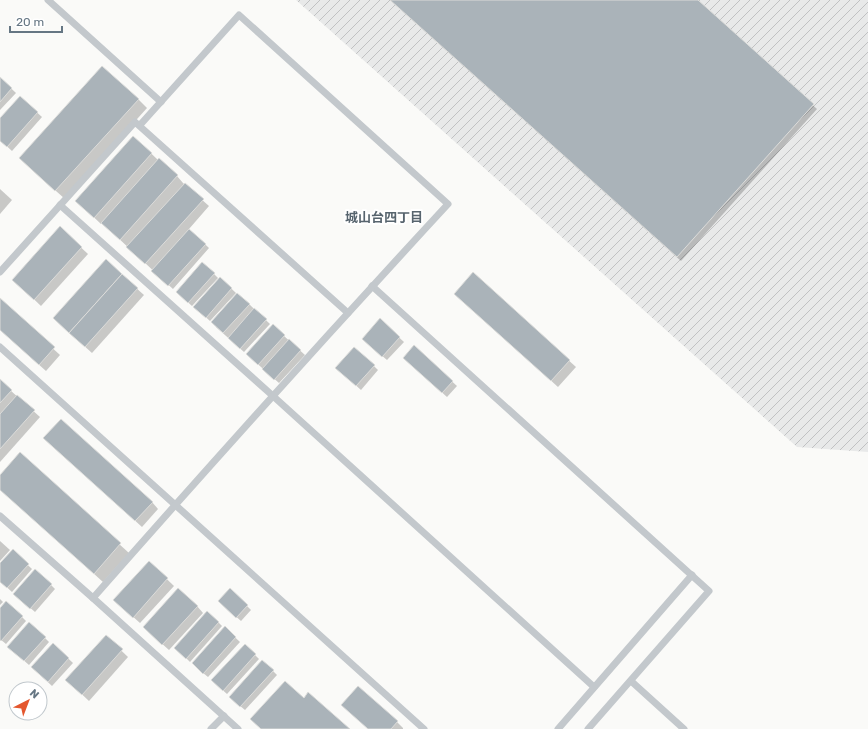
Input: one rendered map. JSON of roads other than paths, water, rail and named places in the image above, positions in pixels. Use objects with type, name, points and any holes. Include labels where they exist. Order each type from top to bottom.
[{"type":"lane","points":[[48,0],[161,102]]},
{"type":"lane","points":[[93,598],[372,286],[448,204],[239,15],[140,125]]},
{"type":"lane","points":[[0,272],[135,122],[348,313]]},
{"type":"lane","points":[[60,205],[594,687]]},
{"type":"lane","points":[[372,286],[709,591],[588,729]]},
{"type":"lane","points":[[0,347],[424,729]]},
{"type":"lane","points":[[0,516],[238,729]]},
{"type":"lane","points":[[558,729],[692,575]]},
{"type":"lane","points":[[631,681],[684,729]]},
{"type":"lane","points":[[212,729],[224,716]]},
{"type":"district","name":"城山台四丁目","points":[[384,217]]}]
